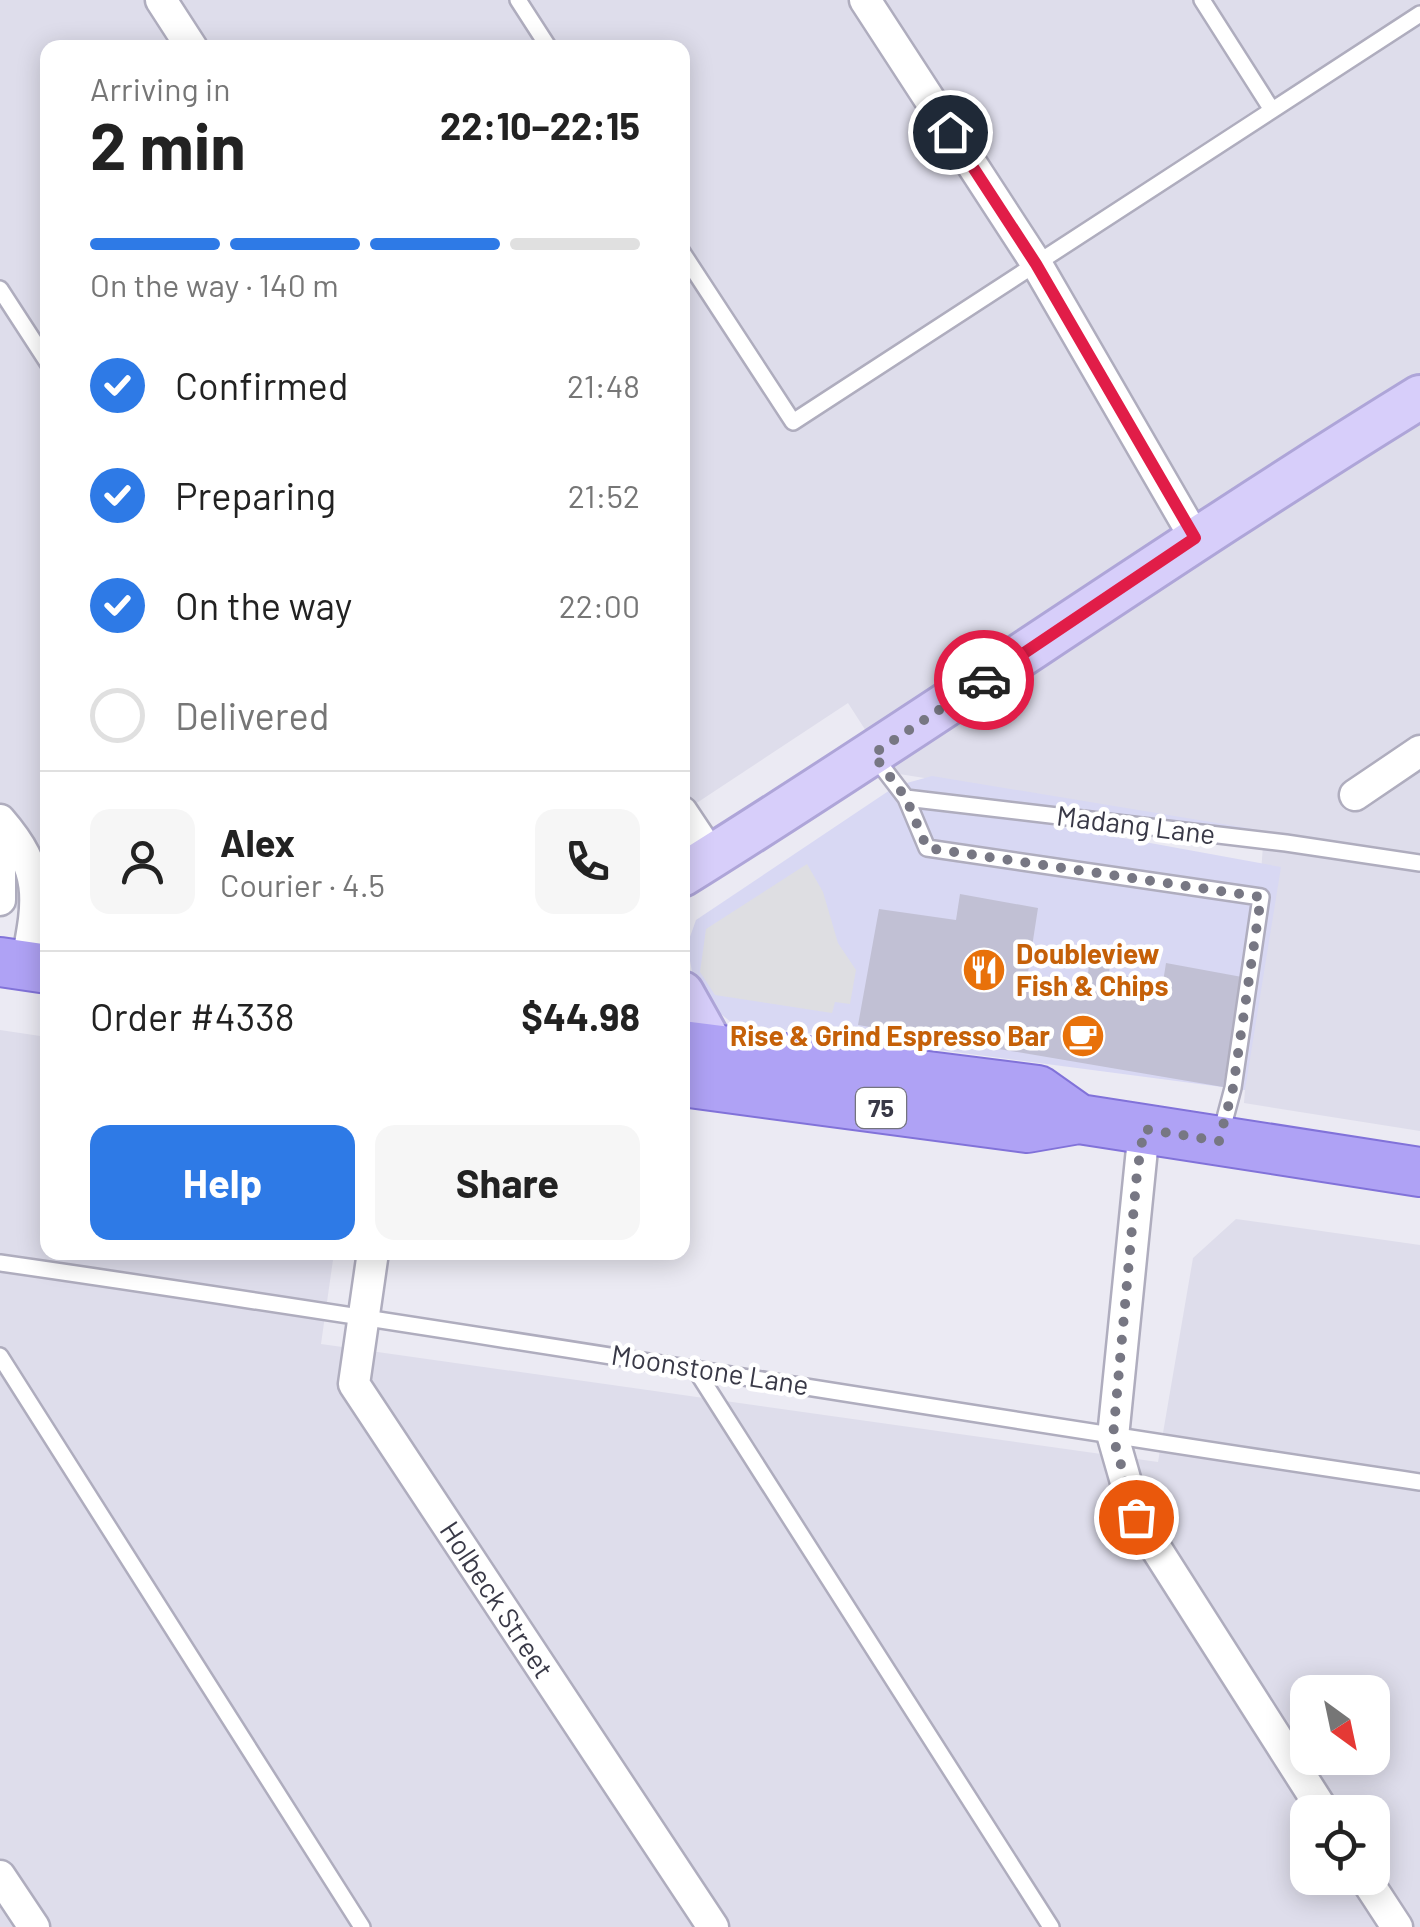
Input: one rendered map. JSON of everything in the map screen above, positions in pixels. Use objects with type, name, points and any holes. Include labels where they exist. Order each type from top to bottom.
[{"type":"main road","name":"75","points":[[693,1059],[1028,1128],[1079,1119],[1420,1172]]},
{"type":"street","points":[[162,0],[187,40]]},
{"type":"street","points":[[865,0],[1036,264],[1195,538]]},
{"type":"street","points":[[690,841],[697,866],[873,754],[1195,538],[1420,398]]},
{"type":"street","points":[[1355,795],[1420,751]]},
{"type":"street","points":[[0,820],[18,841],[38,890],[25,966]]},
{"type":"street","points":[[0,851],[0,900]]},
{"type":"street","points":[[1144,1129],[1113,1437],[1136,1517],[1313,1795]]},
{"type":"street","name":"Holbeck Street","points":[[372,1260],[354,1384],[712,1927]]},
{"type":"street","points":[[0,1876],[34,1927]]},
{"type":"street","points":[[1376,1895],[1397,1927]]},
{"type":"lane","points":[[518,0],[544,40]]},
{"type":"lane","points":[[1202,0],[1272,110]]},
{"type":"lane","points":[[690,264],[793,422],[1420,14]]},
{"type":"lane","points":[[0,289],[40,350]]},
{"type":"lane","points":[[873,754],[906,798],[927,848],[1261,897],[1233,1088],[1219,1141]]},
{"type":"lane","name":"Madang Lane","points":[[906,798],[1286,843],[1420,863]]},
{"type":"lane","name":"Moonstone Lane","points":[[0,1263],[364,1315],[1113,1437],[1420,1482]]},
{"type":"lane","points":[[0,1356],[362,1927]]},
{"type":"lane","points":[[694,1367],[1051,1927]]},
{"type":"shaded area","points":[[0,0],[1420,0],[1420,1131],[1244,1103],[1264,832],[893,773],[848,703],[690,807],[690,40],[40,40],[40,912],[0,906]]},
{"type":"shaded area","points":[[932,776],[1259,830],[921,801],[1281,867],[1245,1090],[732,1023],[710,1005],[693,977],[690,961],[690,937],[696,920],[896,786]]},
{"type":"shaded area","points":[[807,864],[823,892],[838,943],[856,970],[850,1004],[835,1002],[832,1013],[715,995],[700,972],[706,929]]},
{"type":"shaded area","points":[[0,1030],[40,1036],[40,1260],[333,1260],[321,1344],[1158,1462],[1193,1258],[1236,1219],[1420,1245],[1420,1927],[0,1927]]},
{"type":"building","points":[[960,894],[1038,908],[1027,979],[1081,986],[1083,973],[1088,974],[1091,946],[1112,951],[1109,973],[1163,982],[1166,963],[1242,977],[1223,1087],[858,1025],[879,909],[956,920]]},
{"type":"way so far","points":[[984,680],[873,754],[906,798],[927,848],[1261,897],[1233,1088],[1219,1141],[1144,1129],[1113,1437],[1136,1517]]},
{"type":"place","name":"Doubleview Fish & Chips","points":[[984,970]]},
{"type":"place","name":"Rise & Grind Espresso Bar","points":[[1083,1036]]},
{"type":"route","points":[[950,132],[1036,264],[1195,538],[984,680]]}]
